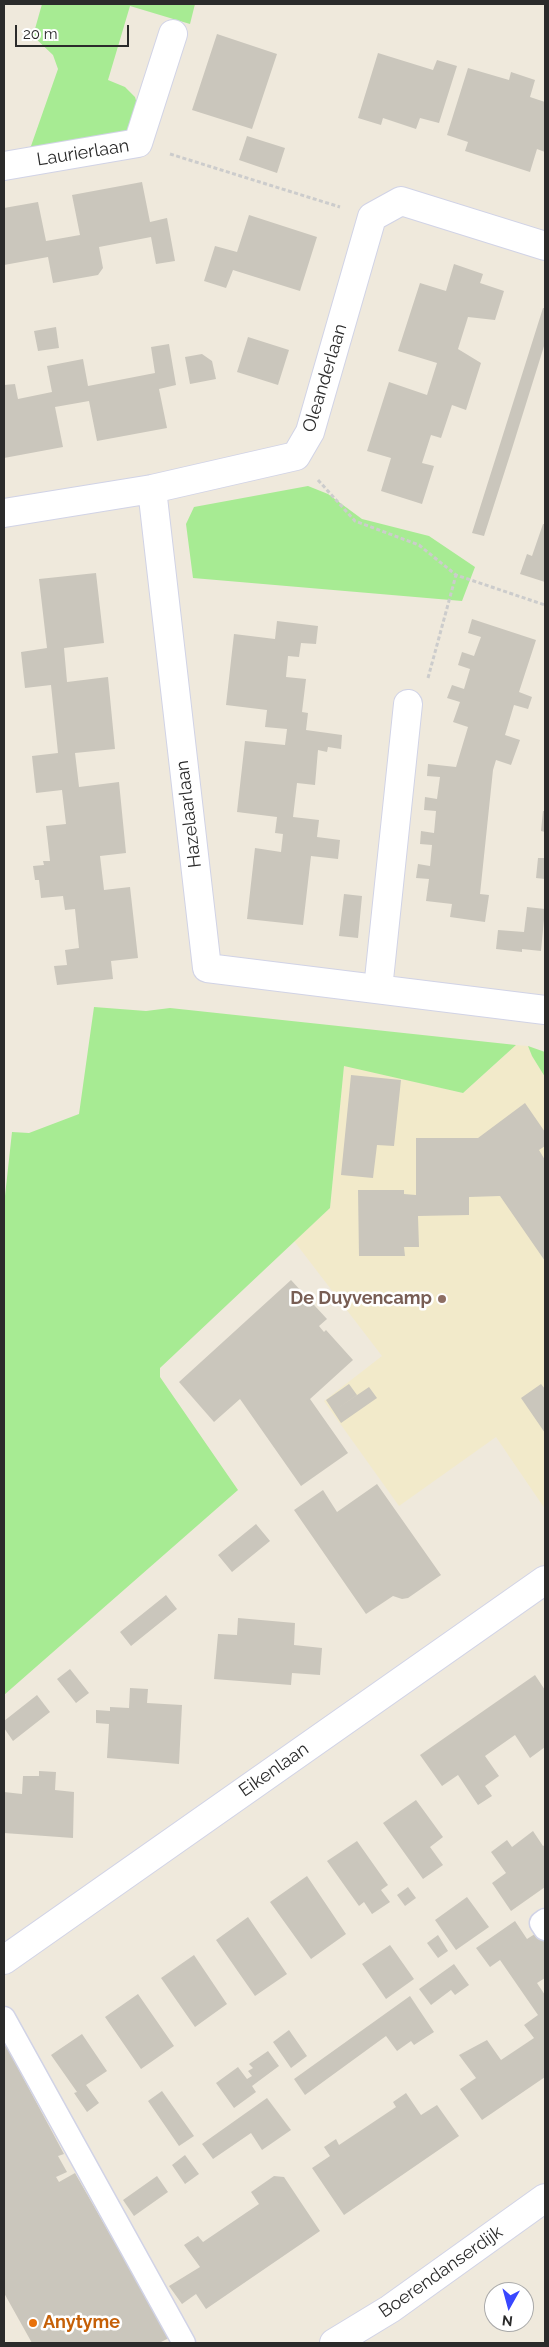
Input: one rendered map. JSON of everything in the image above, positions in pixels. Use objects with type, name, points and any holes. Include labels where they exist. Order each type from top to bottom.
[{"type":"street","name":"Laurierlaan","points":[[4,166],[138,143],[173,34]]},
{"type":"street","points":[[372,217],[401,201],[545,246]]},
{"type":"street","name":"Oleanderlaan","points":[[296,456],[310,432],[372,217]]},
{"type":"street","points":[[4,513],[152,489],[296,456]]},
{"type":"street","name":"Hazelaarlaan","points":[[152,489],[207,968],[545,1010]]},
{"type":"street","points":[[378,989],[408,704]]},
{"type":"street","name":"Eikenlaan","points":[[4,1960],[542,1588]]},
{"type":"street","name":"Boerendanserdijk","points":[[334,2343],[398,2303],[545,2198]]},
{"type":"lane","points":[[545,1920],[541,1923],[545,1928]]},
{"type":"lane","points":[[4,2018],[184,2343]]},
{"type":"path","points":[[138,143],[372,217]]},
{"type":"path","points":[[296,456],[355,521],[419,544],[456,575],[545,605]]},
{"type":"path","points":[[408,704],[425,692],[456,575]]},
{"type":"shaded area","name":"De Duyvencamp","points":[[516,1045],[528,1046],[545,1077],[545,1509],[496,1437],[399,1506],[324,1401],[382,1356],[294,1241],[330,1208],[344,1065],[463,1093]]},
{"type":"green space","points":[[42,4],[195,4],[190,24],[130,6],[108,80],[125,87],[135,97],[137,104],[135,122],[126,133],[24,152],[31,146],[58,69],[53,55],[33,36]]},
{"type":"green space","points":[[308,486],[328,494],[362,519],[429,536],[475,567],[462,601],[193,578],[186,524],[194,507]]},
{"type":"green space","points":[[94,1007],[146,1011],[170,1008],[516,1045],[463,1093],[344,1066],[330,1208],[160,1368],[160,1377],[238,1490],[4,1695],[4,1205],[12,1132],[29,1133],[79,1114]]},
{"type":"green space","points":[[528,1046],[545,1052],[545,1077],[532,1056]]},
{"type":"building","points":[[217,34],[277,54],[252,129],[192,110]]},
{"type":"building","points":[[378,53],[433,70],[437,60],[457,66],[439,123],[420,118],[416,129],[383,118],[381,125],[358,118]]},
{"type":"building","points":[[468,68],[509,80],[511,72],[535,80],[530,97],[545,102],[545,152],[537,149],[530,172],[465,151],[468,142],[447,135]]},
{"type":"building","points":[[247,136],[285,148],[277,173],[239,160]]},
{"type":"building","points":[[142,182],[150,222],[167,218],[175,261],[156,264],[151,237],[99,247],[103,268],[98,275],[53,283],[48,257],[4,265],[4,208],[38,202],[46,241],[80,235],[72,195]]},
{"type":"building","points":[[249,215],[317,237],[300,291],[233,270],[226,288],[204,281],[215,246],[237,252]]},
{"type":"building","points":[[454,264],[483,274],[480,283],[504,291],[495,320],[468,317],[458,349],[481,363],[466,410],[452,405],[441,438],[431,435],[422,463],[434,466],[422,504],[381,491],[391,458],[367,451],[389,382],[427,395],[437,363],[398,351],[420,283],[446,291]]},
{"type":"building","points":[[543,308],[545,308],[545,343],[510,455],[484,536],[472,533]]},
{"type":"building","points":[[56,327],[59,348],[38,351],[34,331]]},
{"type":"building","points":[[248,337],[289,350],[278,385],[237,372]]},
{"type":"building","points":[[169,344],[176,385],[159,389],[167,428],[97,441],[89,401],[55,407],[63,447],[4,458],[4,385],[15,384],[18,399],[52,392],[47,366],[83,359],[88,386],[155,373],[151,347]]},
{"type":"building","points":[[202,354],[212,361],[216,379],[190,384],[185,357]]},
{"type":"building","points":[[543,524],[545,524],[545,582],[520,574],[527,554],[532,556]]},
{"type":"building","points":[[96,573],[104,643],[64,648],[67,682],[108,677],[115,749],[75,753],[79,787],[119,782],[126,853],[100,856],[104,890],[130,887],[138,958],[111,961],[113,979],[57,985],[54,966],[67,965],[65,950],[79,948],[75,909],[65,910],[63,896],[41,898],[39,880],[35,880],[33,866],[44,865],[43,861],[50,861],[46,826],[66,824],[62,790],[36,793],[32,756],[58,753],[51,685],[25,688],[21,652],[47,648],[39,579]]},
{"type":"building","points":[[472,619],[536,640],[519,692],[532,697],[528,709],[514,705],[505,735],[520,740],[511,765],[496,760],[493,770],[480,894],[489,895],[485,922],[450,917],[452,904],[426,901],[429,879],[416,878],[418,864],[430,866],[432,845],[420,844],[421,831],[434,833],[436,811],[424,810],[425,797],[437,799],[440,777],[427,776],[428,764],[456,767],[468,727],[453,722],[460,702],[447,698],[452,685],[464,689],[470,669],[458,665],[462,652],[474,656],[481,637],[468,633]]},
{"type":"building","points":[[277,621],[318,626],[316,644],[301,643],[299,657],[288,656],[286,677],[306,679],[302,712],[308,713],[306,730],[342,735],[341,749],[328,747],[327,752],[318,750],[315,785],[297,783],[293,817],[319,820],[317,837],[340,840],[338,859],[311,856],[303,925],[247,919],[255,848],[281,852],[283,834],[275,833],[277,817],[237,812],[245,741],[285,745],[287,729],[265,727],[267,710],[226,705],[234,634],[275,639]]},
{"type":"building","points":[[543,811],[545,811],[545,832],[541,831]]},
{"type":"building","points":[[538,858],[545,858],[545,879],[536,878]]},
{"type":"building","points":[[344,894],[362,896],[358,938],[339,936]]},
{"type":"building","points":[[527,907],[545,909],[541,951],[522,949],[522,952],[496,949],[498,930],[524,932]]},
{"type":"building","points":[[351,1075],[401,1080],[394,1146],[377,1145],[373,1178],[341,1175]]},
{"type":"building","points":[[525,1103],[545,1132],[545,1146],[539,1150],[545,1160],[545,1261],[500,1196],[469,1197],[469,1215],[418,1216],[419,1247],[404,1247],[405,1256],[359,1256],[358,1190],[404,1190],[404,1194],[416,1195],[416,1138],[478,1138]]},
{"type":"building","points":[[291,1280],[327,1319],[319,1326],[324,1332],[326,1330],[353,1360],[310,1399],[348,1453],[301,1486],[240,1399],[214,1422],[179,1382]]},
{"type":"building","points":[[349,1384],[357,1395],[335,1410],[369,1387],[377,1398],[341,1423],[326,1400]]},
{"type":"building","points":[[541,1384],[545,1389],[545,1433],[521,1398]]},
{"type":"building","points":[[377,1484],[441,1575],[408,1598],[402,1599],[393,1596],[366,1614],[294,1510],[323,1490],[337,1512]]},
{"type":"building","points":[[256,1524],[270,1541],[232,1572],[218,1555]]},
{"type":"building","points":[[166,1595],[177,1609],[131,1646],[120,1632]]},
{"type":"building","points":[[238,1618],[295,1623],[294,1645],[322,1648],[320,1675],[292,1673],[291,1685],[214,1679],[218,1634],[237,1635]]},
{"type":"building","points":[[70,1669],[89,1693],[76,1703],[57,1679]]},
{"type":"building","points":[[535,1675],[545,1690],[545,1747],[530,1758],[515,1735],[485,1756],[499,1776],[485,1786],[492,1796],[478,1805],[458,1775],[442,1786],[420,1755]]},
{"type":"building","points":[[130,1688],[148,1689],[147,1703],[182,1705],[179,1764],[107,1758],[109,1724],[96,1723],[96,1710],[110,1711],[110,1707],[129,1708]]},
{"type":"building","points":[[37,1695],[50,1712],[13,1741],[4,1728],[4,1721]]},
{"type":"building","points":[[39,1771],[56,1772],[55,1790],[74,1792],[73,1838],[4,1833],[4,1792],[22,1794],[23,1776],[39,1776]]},
{"type":"building","points":[[416,1800],[443,1837],[430,1847],[443,1865],[423,1879],[383,1823]]},
{"type":"building","points":[[533,1831],[543,1846],[545,1845],[545,1887],[511,1911],[492,1883],[506,1873],[491,1852],[507,1840],[512,1847]]},
{"type":"building","points":[[357,1841],[388,1885],[381,1890],[390,1902],[372,1914],[364,1902],[359,1906],[327,1861]]},
{"type":"building","points":[[307,1876],[346,1934],[311,1959],[270,1902]]},
{"type":"building","points":[[408,1887],[416,1898],[405,1906],[397,1895]]},
{"type":"building","points":[[467,1897],[489,1927],[456,1950],[435,1920]]},
{"type":"building","points":[[248,1917],[287,1974],[255,1996],[216,1940]]},
{"type":"building","points":[[515,1921],[527,1939],[538,1932],[545,1942],[545,1978],[537,1983],[545,1995],[545,2077],[482,2120],[460,2089],[476,2078],[459,2055],[487,2040],[501,2060],[534,2038],[524,2025],[538,2015],[500,1960],[490,1967],[476,1948]]},
{"type":"building","points":[[438,1935],[448,1951],[438,1958],[427,1943]]},
{"type":"building","points":[[390,1945],[414,1979],[386,1999],[362,1964]]},
{"type":"building","points":[[194,1955],[227,2004],[195,2027],[161,1978]]},
{"type":"building","points":[[454,1964],[469,1985],[455,1995],[451,1990],[431,2005],[419,1989]]},
{"type":"building","points":[[138,1994],[174,2046],[141,2069],[105,2017]]},
{"type":"building","points":[[410,1996],[434,2032],[414,2045],[411,2041],[397,2051],[386,2036],[305,2095],[294,2079]]},
{"type":"building","points":[[289,2030],[307,2056],[291,2068],[273,2042]]},
{"type":"building","points":[[82,2034],[107,2071],[86,2085],[99,2103],[87,2112],[74,2093],[77,2092],[51,2055]]},
{"type":"building","points":[[4,2042],[64,2154],[58,2156],[67,2172],[56,2177],[59,2182],[75,2173],[169,2338],[159,2343],[32,2343],[4,2293]]},
{"type":"building","points":[[268,2051],[279,2066],[252,2086],[256,2092],[234,2108],[216,2083],[238,2067],[247,2079],[252,2076],[248,2071],[253,2068],[249,2064]]},
{"type":"building","points":[[162,2091],[194,2136],[179,2146],[148,2101]]},
{"type":"building","points":[[406,2093],[421,2115],[437,2105],[459,2136],[344,2215],[312,2168],[330,2156],[324,2147],[336,2139],[339,2145],[396,2107],[393,2102]]},
{"type":"building","points":[[267,2098],[291,2130],[262,2150],[251,2133],[213,2159],[202,2144]]},
{"type":"building","points":[[185,2155],[199,2174],[185,2184],[172,2165]]},
{"type":"building","points":[[157,2176],[168,2192],[134,2216],[123,2200]]},
{"type":"building","points":[[274,2176],[284,2177],[320,2231],[206,2309],[196,2294],[182,2304],[169,2286],[200,2267],[184,2245],[198,2236],[203,2242],[259,2204],[251,2192]]},
{"type":"place","name":"De Duyvencamp","points":[[442,1299]]},
{"type":"place","name":"Anytyme","points":[[33,2323]]}]
